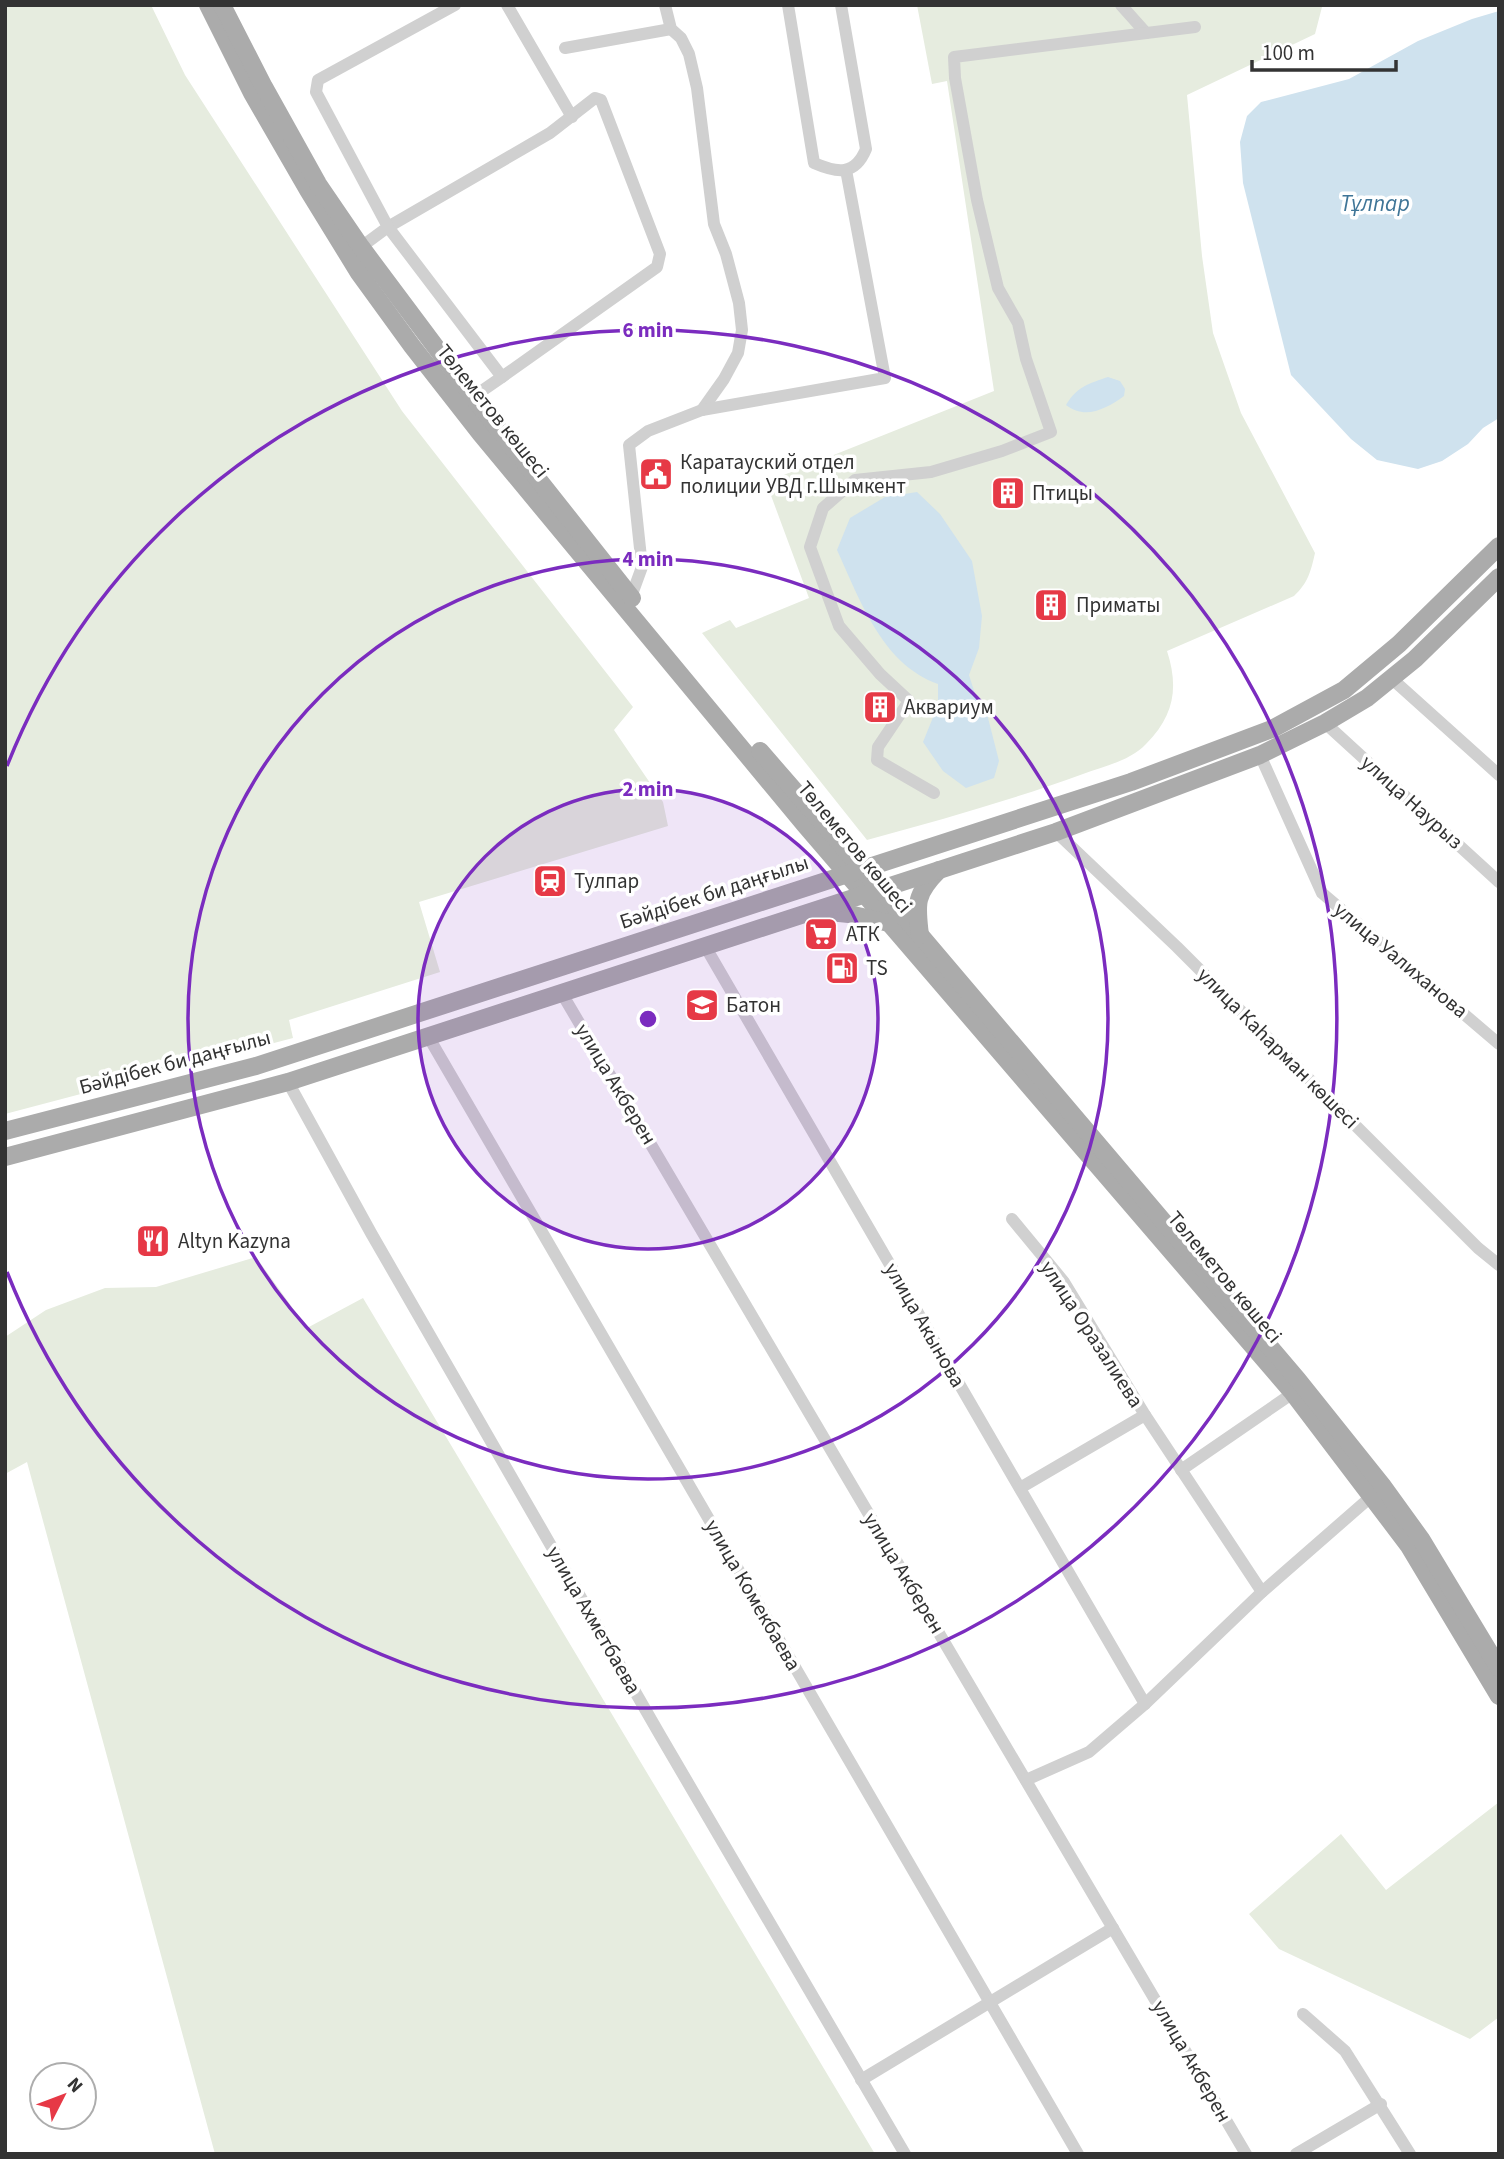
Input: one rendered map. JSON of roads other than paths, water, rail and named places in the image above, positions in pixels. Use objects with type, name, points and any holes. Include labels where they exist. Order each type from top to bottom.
[{"type":"main road","name":"Төлеметов көшесі","points":[[208,5],[252,93],[307,190],[359,273],[412,346],[489,443],[854,870]]},
{"type":"main road","name":"Төлеметов көшесі","points":[[222,5],[318,184],[361,247],[473,397],[631,597],[753,743],[871,891],[920,935],[1187,1248],[1374,1475],[1421,1539],[1499,1668]]},
{"type":"main road","name":"Бәйдібек би даңғылы","points":[[5,1131],[256,1066],[1131,782],[1272,729],[1355,682],[1434,612],[1499,546]]},
{"type":"main road","points":[[5,1157],[288,1082],[1056,832],[1261,755],[1325,723],[1367,698],[1415,659],[1499,578]]},
{"type":"main road","points":[[920,935],[918,899],[922,889],[940,869]]},
{"type":"main road","name":"Төлеметов көшесі","points":[[871,891],[889,923],[1293,1393],[1373,1495],[1416,1556],[1499,1696]]},
{"type":"main road","points":[[812,911],[858,915],[889,923]]},
{"type":"main road","points":[[615,949],[624,972]]},
{"type":"street","points":[[455,5],[318,80],[316,92],[388,227],[502,377]]},
{"type":"street","points":[[507,5],[572,117]]},
{"type":"street","points":[[666,5],[671,29],[681,38],[689,54],[697,88],[713,216],[733,278],[743,330],[738,353],[702,410]]},
{"type":"street","points":[[788,5],[814,163],[834,172],[846,170],[862,158],[866,149],[841,5]]},
{"type":"street","points":[[1121,5],[1146,33]]},
{"type":"street","points":[[934,793],[877,760],[878,747],[909,701],[880,674],[839,626],[810,547],[823,508],[855,480],[931,472],[1002,451],[1051,432],[1026,359],[1018,323],[999,288],[976,200],[955,78],[954,57],[1195,27]]},
{"type":"street","points":[[565,48],[671,29]]},
{"type":"street","points":[[361,247],[388,227],[550,133],[595,98],[601,100],[660,254],[657,267],[473,397]]},
{"type":"street","points":[[631,597],[642,567],[629,445],[648,431],[702,410],[885,378],[846,170]]},
{"type":"street","points":[[1391,678],[1499,775]]},
{"type":"street","name":"улица Наурыз","points":[[1325,723],[1499,882]]},
{"type":"street","name":"улица Уалиханова","points":[[1261,755],[1322,893],[1499,1044]]},
{"type":"street","name":"улица Каһарман көшесі","points":[[1056,832],[1177,947],[1478,1248],[1499,1265]]},
{"type":"street","name":"улица Акынова","points":[[705,946],[1145,1704]]},
{"type":"street","name":"улица Акберен","points":[[561,992],[1246,2154]]},
{"type":"street","name":"улица Комекбаева","points":[[428,1036],[1078,2154]]},
{"type":"street","name":"улица Ахметбаева","points":[[288,1082],[591,1615],[905,2154]]},
{"type":"street","name":"улица Оразалиева","points":[[1012,1219],[1064,1282],[1145,1415],[1262,1592]]},
{"type":"street","points":[[1181,1470],[1293,1393]]},
{"type":"street","name":"улица Оразалиева","points":[[1020,1488],[1145,1415]]},
{"type":"street","points":[[1026,1780],[1089,1752],[1145,1704],[1262,1592],[1373,1495]]},
{"type":"street","points":[[861,2080],[1113,1928]]},
{"type":"street","points":[[1303,2014],[1345,2051],[1381,2104],[1410,2154]]},
{"type":"street","points":[[1296,2154],[1381,2104]]},
{"type":"water","name":"Тұлпар","points":[[1499,11],[1499,418],[1442,461],[1418,469],[1377,460],[1351,439],[1291,375],[1243,183],[1240,142],[1247,116],[1261,102],[1349,79],[1418,41]]},
{"type":"water","points":[[1108,377],[1120,381],[1125,389],[1124,396],[1095,411],[1081,412],[1066,405],[1079,390]]},
{"type":"water","points":[[917,492],[940,514],[972,561],[982,616],[979,648],[969,675],[975,694],[987,714],[999,761],[994,778],[966,788],[943,771],[923,742],[938,705],[938,684],[919,675],[887,646],[864,609],[837,550],[850,518],[885,497]]},
{"type":"place","name":"Каратауский отдел полиции УВД г.Шымкент","points":[[656,474]]},
{"type":"place","name":"Птицы","points":[[1008,493]]},
{"type":"place","name":"Приматы","points":[[1051,605]]},
{"type":"place","name":"Аквариум","points":[[880,707]]},
{"type":"place","name":"Тулпар","points":[[550,881]]},
{"type":"place","name":"АТК","points":[[821,934]]},
{"type":"place","name":"TS","points":[[842,968]]},
{"type":"place","name":"Батон","points":[[702,1005]]},
{"type":"place","name":"Altyn Kazyna","points":[[153,1241]]}]
